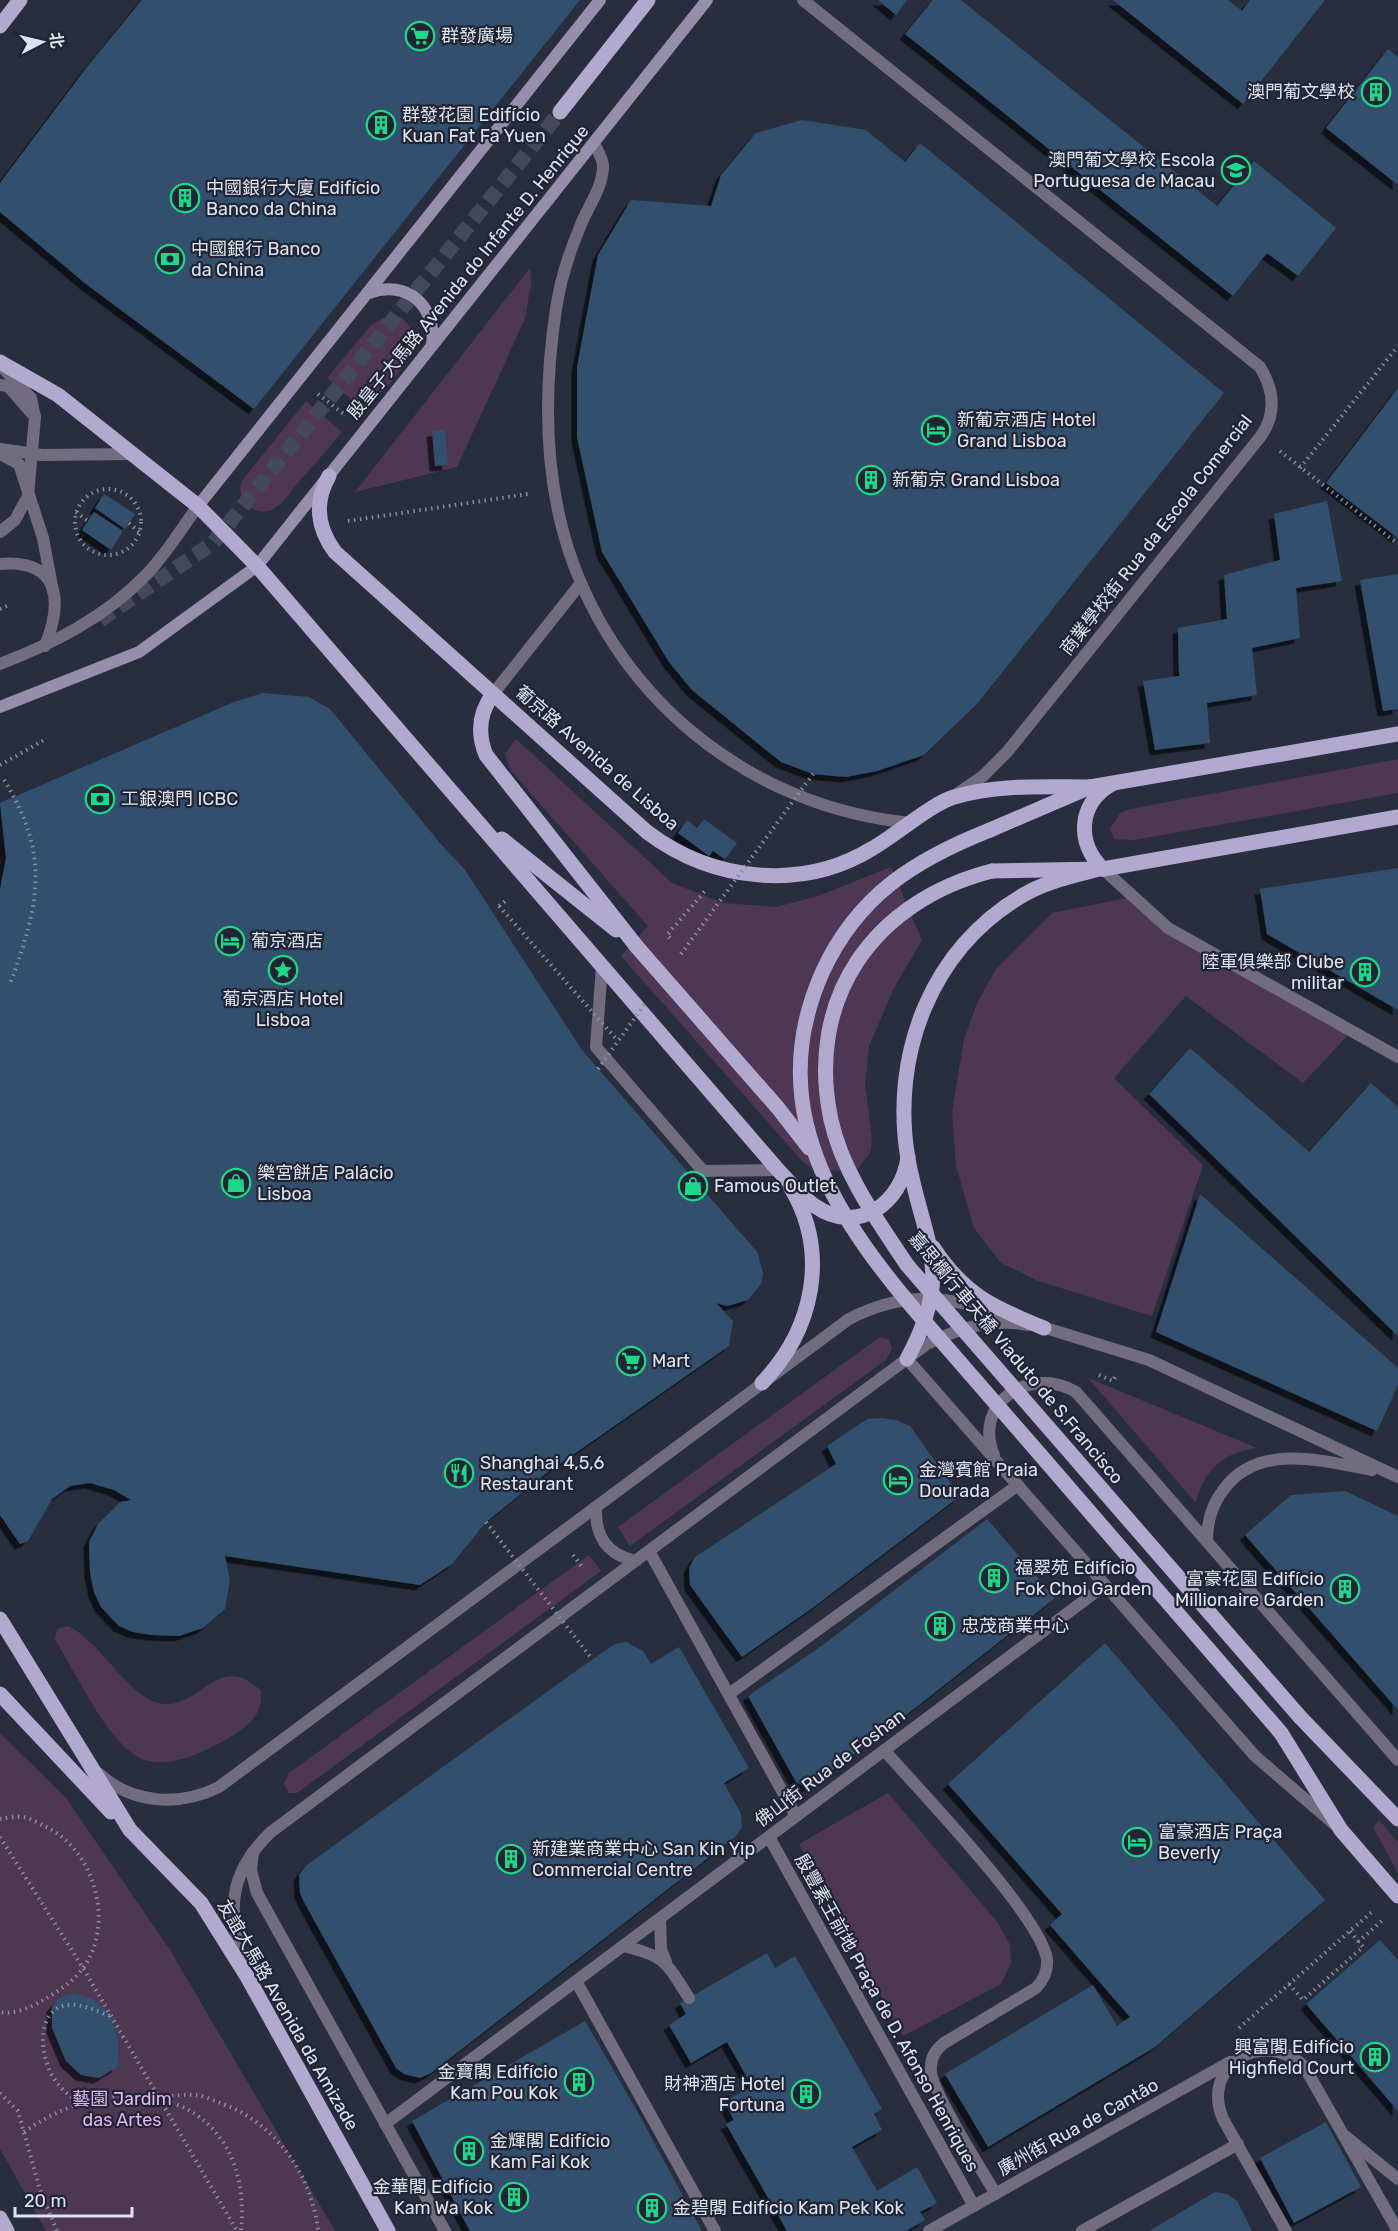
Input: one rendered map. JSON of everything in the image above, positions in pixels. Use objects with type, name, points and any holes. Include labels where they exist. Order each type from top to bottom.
[{"type":"main road","points":[[0,26],[20,0]]},
{"type":"main road","points":[[198,506],[600,0]]},
{"type":"main road","points":[[560,112],[648,0]]},
{"type":"main road","name":"殷皇子大馬路 Avenida do Infante D. Henrique","points":[[0,708],[139,652],[257,566],[707,0]]},
{"type":"main road","points":[[368,293],[381,288],[396,290],[410,294],[422,304],[430,316],[434,331],[432,347]]},
{"type":"main road","points":[[0,364],[58,395],[198,506],[257,566],[780,1173],[814,1206],[831,1214],[850,1216],[869,1213],[886,1204],[898,1191],[906,1174],[908,1157],[906,1076],[913,1039],[925,1003],[943,970],[967,940],[995,914],[1026,894],[1061,879],[1100,869],[1398,817]]},
{"type":"main road","name":"葡京路 Avenida de Lisboa","points":[[329,476],[319,504],[321,525],[335,552],[647,831],[675,851],[706,865],[757,875],[808,873],[857,857],[951,798],[1013,788],[1090,787]]},
{"type":"main road","points":[[493,694],[484,709],[479,728],[486,755],[637,947],[778,1108],[814,1156]]},
{"type":"main road","points":[[1396,1894],[1341,1830],[1281,1733],[889,1281],[831,1193],[814,1156],[803,1116],[800,1074],[803,1043],[814,992],[831,954],[853,920],[882,889],[915,864],[951,845],[1090,787],[1398,734]]},
{"type":"main road","points":[[1100,869],[1087,848],[1083,824],[1098,794],[1119,782]]},
{"type":"main road","points":[[472,815],[637,947]]},
{"type":"main road","name":"嘉思欄行車天橋 Viaduto de S.Francisco","points":[[1100,869],[992,871],[960,879],[920,899],[877,934],[857,961],[841,991],[831,1023],[826,1056],[826,1089],[832,1122],[864,1199],[907,1265],[1300,1717],[1398,1819]]},
{"type":"main road","points":[[907,1359],[928,1315],[934,1266],[930,1241],[908,1157]]},
{"type":"main road","points":[[762,1383],[780,1365],[794,1344],[810,1296],[813,1270],[806,1220],[780,1173]]},
{"type":"main road","points":[[930,1241],[959,1281],[978,1297],[999,1310],[1044,1328]]},
{"type":"main road","name":"友誼大馬路 Avenida da Amizade","points":[[0,1619],[130,1830],[201,1903],[248,1978],[388,2231]]},
{"type":"main road","points":[[0,1694],[88,1790],[130,1830]]},
{"type":"main road","points":[[0,2218],[7,2231]]},
{"type":"street","name":"商業學校街 Rua da Escola Comercial","points":[[803,0],[1260,367],[1269,382],[1273,398],[1271,416],[1261,436],[1007,752],[983,776],[951,798]]},
{"type":"street","points":[[594,143],[604,166],[600,186],[579,228],[556,308],[549,376],[551,454],[555,490],[564,535],[581,583],[611,639],[641,680],[675,718],[719,755],[753,775],[803,798],[878,820],[912,823]]},
{"type":"street","points":[[0,364],[31,398],[35,417],[28,496],[15,520],[0,532]]},
{"type":"street","points":[[4,386],[58,395]]},
{"type":"street","points":[[4,386],[35,417]]},
{"type":"street","points":[[0,449],[32,453],[131,454]]},
{"type":"street","points":[[0,454],[19,464],[43,538],[57,606],[55,622],[45,646]]},
{"type":"street","points":[[0,664],[45,646],[113,606],[147,574],[198,506]]},
{"type":"street","points":[[0,564],[18,562],[39,569],[52,586]]},
{"type":"street","points":[[493,694],[581,583]]},
{"type":"street","points":[[1100,869],[1168,928],[1398,1057]]},
{"type":"street","points":[[602,966],[596,1047],[704,1171],[780,1173]]},
{"type":"street","points":[[80,1752],[110,1783],[142,1797],[177,1800],[211,1791],[849,1319],[870,1308],[894,1301],[931,1298],[966,1302],[1149,1360],[1394,1476]]},
{"type":"street","points":[[248,1978],[236,1941],[233,1906],[238,1880],[254,1850],[279,1827],[598,1588],[934,1341],[972,1325],[1020,1323],[1044,1328]]},
{"type":"street","points":[[907,1359],[1256,1756],[1341,1830]]},
{"type":"street","points":[[997,1461],[992,1447],[991,1426],[1001,1402],[1016,1388],[1028,1383],[1045,1381],[1062,1384],[1083,1398],[1398,1760]]},
{"type":"street","points":[[1208,1541],[1210,1516],[1218,1497],[1240,1473],[1263,1461],[1296,1458],[1394,1476]]},
{"type":"street","points":[[729,1694],[1018,1485]]},
{"type":"street","points":[[596,1507],[596,1524],[600,1538],[621,1558],[635,1561]]},
{"type":"street","points":[[649,1551],[796,1816]]},
{"type":"street","name":"佛山街 Rua de Foshan","points":[[386,2124],[1105,1585]]},
{"type":"street","name":"殷豐素王前地 Praça de D. Afonso Henriques","points":[[884,1750],[1005,1889],[1045,1952],[1046,1974],[1036,1988],[944,2043],[931,2061],[934,2084],[996,2194]]},
{"type":"street","name":"殷豐素王前地 Praça de D. Afonso Henriques","points":[[769,1837],[974,2206]]},
{"type":"street","points":[[254,1850],[251,1870],[257,1893],[445,2231]]},
{"type":"street","points":[[660,1919],[662,1949],[666,1962],[689,1998]]},
{"type":"street","points":[[623,1946],[646,1951],[666,1962]]},
{"type":"street","points":[[576,1981],[715,2231]]},
{"type":"street","name":"廣州街 Rua de Cantão","points":[[930,2231],[1244,2055],[1256,2050],[1276,2049],[1295,2058],[1309,2072],[1398,2231]]},
{"type":"street","points":[[1244,2055],[1226,2072],[1219,2091],[1222,2115],[1286,2231]]},
{"type":"street","points":[[1344,2135],[1398,2180]]},
{"type":"street","points":[[1082,2231],[1238,2144]]},
{"type":"path","points":[[1300,468],[1398,346]]},
{"type":"path","points":[[299,379],[365,430]]},
{"type":"path","points":[[1261,436],[1398,544]]},
{"type":"path","points":[[100,489],[121,491],[129,497],[140,512],[140,532],[129,548],[120,553],[109,556],[98,554],[88,549],[75,532],[76,512],[81,501],[100,489]]},
{"type":"path","points":[[321,525],[555,490]]},
{"type":"path","points":[[76,512],[88,521]]},
{"type":"path","points":[[129,523],[140,532]]},
{"type":"path","points":[[0,609],[9,605]]},
{"type":"path","points":[[0,765],[46,739]]},
{"type":"path","points":[[680,955],[813,774]]},
{"type":"path","points":[[4,780],[20,806],[31,835],[36,875],[34,912],[10,984]]},
{"type":"path","points":[[499,906],[618,1041]]},
{"type":"path","points":[[598,1069],[652,994]]},
{"type":"path","points":[[486,1522],[592,1659]]},
{"type":"path","points":[[558,1536],[598,1588]]},
{"type":"path","points":[[0,1819],[25,1817],[53,1830],[76,1850],[92,1878],[99,1908],[95,1939],[83,1968],[60,1989],[35,2005],[7,2014],[0,2012]]},
{"type":"path","points":[[0,1837],[83,1968],[239,2231]]},
{"type":"path","points":[[1236,2031],[1350,1931],[1396,1894]]},
{"type":"path","points":[[1358,1942],[1390,1914]]},
{"type":"path","points":[[1289,1984],[1303,2000],[1363,1947],[1350,1931]]},
{"type":"path","points":[[82,2104],[71,2098],[54,2079],[46,2061],[43,2037],[47,2018],[59,2007],[77,2005],[112,2016]]},
{"type":"path","points":[[0,2093],[18,2111],[40,2190],[57,2231]]},
{"type":"path","points":[[24,2132],[38,2123],[107,2096],[133,2093],[159,2097],[198,2095],[239,2110],[274,2136],[300,2170],[316,2210],[318,2231]]},
{"type":"path","points":[[159,2097],[191,2111],[219,2135],[236,2166],[244,2201],[239,2231]]},
{"type":"green space","points":[[530,268],[531,283],[525,319],[457,467],[355,492]]},
{"type":"green space","points":[[401,317],[410,328],[413,341],[410,353],[404,366],[364,411],[327,378],[371,325],[383,318]]},
{"type":"green space","points":[[306,401],[342,432],[281,504],[271,510],[257,511],[251,508],[242,497],[241,482]]},
{"type":"green space","points":[[516,739],[672,883],[723,903],[776,907],[818,896],[891,867],[922,940],[894,988],[869,1046],[865,1084],[872,1139],[870,1153],[856,1171],[815,1170],[803,1162],[621,956],[648,926],[511,771],[505,754]]},
{"type":"green space","points":[[1398,759],[1398,793],[1134,840],[1114,839],[1110,829],[1120,813],[1130,809]]},
{"type":"green space","points":[[1127,898],[1351,1032],[1303,1083],[1186,996],[1114,1078],[1203,1165],[1152,1316],[1038,1281],[1001,1263],[974,1228],[956,1166],[952,1112],[964,1039],[978,1001],[996,969],[1052,913]]},
{"type":"green space","points":[[880,1337],[889,1340],[892,1349],[886,1360],[630,1546],[618,1527]]},
{"type":"green space","points":[[1088,1378],[1257,1448],[1234,1454],[1217,1465],[1204,1481],[1196,1503]]},
{"type":"green space","points":[[589,1555],[601,1571],[297,1793],[289,1793],[284,1784],[289,1773]]},
{"type":"green space","points":[[68,1626],[80,1633],[136,1691],[147,1699],[158,1703],[173,1704],[220,1679],[232,1676],[246,1680],[261,1691],[261,1700],[256,1714],[234,1735],[198,1753],[166,1762],[145,1760],[133,1754],[120,1742],[86,1694],[55,1639],[57,1629]]},
{"type":"green space","name":"藝園 Jardim das Artes","points":[[0,1733],[66,1798],[170,1950],[335,2231],[46,2231],[0,2149]]},
{"type":"green space","points":[[888,1793],[998,1923],[1010,1945],[1011,1964],[1001,1984],[903,2036],[799,1844]]},
{"type":"green space","points":[[1379,1820],[1398,1842],[1398,1873],[1373,1827]]},
{"type":"building","name":"中國銀行大廈 Edifício Banco da China","points":[[142,0],[580,0],[254,409],[86,284],[0,212],[0,183],[87,67]]},
{"type":"building","points":[[878,0],[907,0],[896,15]]},
{"type":"building","points":[[933,0],[961,0],[1217,206],[1254,161],[1336,228],[1298,276],[1267,253],[1233,296],[905,34]]},
{"type":"building","name":"澳門葡文學校 Escola Portuguesa de Macau","points":[[1113,0],[1228,0],[1242,11],[1250,0],[1325,0],[1243,104]]},
{"type":"building","name":"澳門葡文學校","points":[[1388,49],[1398,57],[1398,185],[1326,128]]},
{"type":"building","name":"新葡京 Grand Lisboa","points":[[802,120],[866,130],[905,162],[920,143],[1224,393],[977,704],[924,755],[877,771],[846,777],[813,774],[781,762],[692,690],[669,662],[602,552],[577,437],[577,367],[598,255],[631,200],[711,206],[721,175],[756,133]]},
{"type":"building","points":[[1398,388],[1398,538],[1326,483]]},
{"type":"building","points":[[445,430],[448,465],[435,466],[432,431]]},
{"type":"building","points":[[104,494],[135,514],[125,529],[95,508]]},
{"type":"building","points":[[1327,501],[1342,581],[1296,588],[1300,638],[1252,648],[1257,695],[1207,703],[1210,743],[1155,750],[1143,681],[1179,676],[1178,628],[1227,619],[1224,575],[1280,560],[1274,514]]},
{"type":"building","points":[[94,512],[123,531],[111,550],[82,530]]},
{"type":"building","points":[[1398,574],[1398,709],[1383,711],[1360,580]]},
{"type":"building","name":"葡京酒店 Hotel Lisboa","points":[[263,693],[309,697],[330,709],[439,842],[465,870],[582,1050],[758,1253],[763,1274],[761,1284],[748,1300],[727,1306],[716,1303],[733,1321],[729,1346],[544,1475],[486,1522],[452,1564],[420,1585],[225,1556],[230,1580],[225,1609],[203,1628],[179,1636],[152,1635],[133,1632],[119,1626],[101,1607],[94,1592],[90,1573],[89,1542],[98,1524],[120,1502],[131,1500],[114,1490],[90,1483],[70,1486],[52,1499],[28,1541],[20,1544],[0,1515],[0,890],[6,858],[0,803],[234,702]]},
{"type":"building","points":[[704,819],[737,843],[725,859],[713,851],[709,856],[678,833],[687,820],[697,828]]},
{"type":"building","name":"陸軍俱樂部 Clube militar","points":[[1398,868],[1398,1010],[1267,934],[1260,889]]},
{"type":"building","points":[[1190,1048],[1309,1152],[1371,1083],[1398,1107],[1398,1336],[1149,1094]]},
{"type":"building","points":[[1200,1194],[1398,1368],[1398,1385],[1377,1431],[1156,1332]]},
{"type":"building","points":[[867,1419],[896,1420],[910,1426],[960,1496],[811,1609],[742,1657],[690,1585],[689,1568],[695,1557],[836,1464],[827,1446]]},
{"type":"building","name":"富豪花園 Edifício Millionaire Garden","points":[[1345,1491],[1398,1516],[1398,1710],[1245,1535],[1291,1495]]},
{"type":"building","points":[[987,1519],[1055,1598],[882,1734],[811,1786],[803,1786],[796,1782],[748,1696],[823,1645]]},
{"type":"building","name":"新建業商業中心 San Kin Yip Commercial Centre","points":[[626,1642],[643,1651],[651,1664],[679,1647],[749,1768],[724,1783],[741,1814],[742,1828],[735,1837],[431,2073],[420,2078],[404,2074],[396,2068],[304,1902],[300,1893],[299,1875],[307,1865],[580,1668],[615,1644]]},
{"type":"building","name":"富豪酒店 Praça Beverly","points":[[1105,1643],[1325,1900],[1155,2047],[988,2147],[945,2074],[1093,1985],[1117,2026],[1130,2017],[1050,1925],[1062,1914],[948,1784]]},
{"type":"building","name":"興富閣 Edifício Highfield Court","points":[[1380,1940],[1398,1960],[1398,2111],[1306,2004]]},
{"type":"building","name":"財神酒店 Hotel Fortuna","points":[[767,1953],[775,1968],[795,1956],[882,2109],[874,2114],[882,2130],[852,2147],[877,2191],[917,2167],[937,2203],[920,2212],[925,2220],[906,2231],[787,2231],[726,2124],[734,2120],[724,2102],[752,2086],[727,2042],[691,2063],[669,2025],[686,2014],[680,2003]]},
{"type":"building","points":[[73,1993],[93,1999],[108,2012],[115,2028],[119,2047],[117,2067],[99,2078],[81,2075],[66,2061],[52,2028],[52,2006],[61,1997]]},
{"type":"building","points":[[585,2021],[702,2231],[470,2231],[412,2121]]},
{"type":"building","points":[[1326,2122],[1361,2187],[1294,2223],[1260,2158]]},
{"type":"building","points":[[1215,2192],[1227,2194],[1237,2201],[1252,2231],[1149,2231]]},
{"type":"tunnel","points":[[100,620],[213,543],[560,112]]},
{"type":"place","name":"群發廣場","points":[[420,36]]},
{"type":"place","name":"澳門葡文學校","points":[[1376,92]]},
{"type":"place","name":"群發花園 Edifício Kuan Fat Fa Yuen","points":[[381,125]]},
{"type":"place","name":"澳門葡文學校 Escola Portuguesa de Macau","points":[[1236,170]]},
{"type":"place","name":"中國銀行大廈 Edifício Banco da China","points":[[185,198]]},
{"type":"place","name":"中國銀行 Banco da China","points":[[170,259]]},
{"type":"place","name":"新葡京酒店 Hotel Grand Lisboa","points":[[936,430]]},
{"type":"place","name":"新葡京 Grand Lisboa","points":[[871,480]]},
{"type":"place","name":"工銀澳門 ICBC","points":[[100,799]]},
{"type":"place","name":"葡京酒店","points":[[230,941]]},
{"type":"place","name":"葡京酒店 Hotel Lisboa","points":[[283,970]]},
{"type":"place","name":"陸軍俱樂部 Clube militar","points":[[1365,972]]},
{"type":"place","name":"樂宮餅店 Palácio Lisboa","points":[[236,1183]]},
{"type":"place","name":"Famous Outlet","points":[[693,1186]]},
{"type":"place","name":"Mart","points":[[631,1361]]},
{"type":"place","name":"Shanghai 4,5,6 Restaurant","points":[[459,1473]]},
{"type":"place","name":"金灣賓館 Praia Dourada","points":[[898,1480]]},
{"type":"place","name":"福翠苑 Edifício Fok Choi Garden","points":[[994,1578]]},
{"type":"place","name":"富豪花園 Edifício Millionaire Garden","points":[[1345,1589]]},
{"type":"place","name":"忠茂商業中心","points":[[940,1626]]},
{"type":"place","name":"富豪酒店 Praça Beverly","points":[[1137,1842]]},
{"type":"place","name":"新建業商業中心 San Kin Yip Commercial Centre","points":[[511,1859]]},
{"type":"place","name":"興富閣 Edifício Highfield Court","points":[[1375,2057]]},
{"type":"place","name":"金寶閣 Edifício Kam Pou Kok","points":[[579,2082]]},
{"type":"place","name":"財神酒店 Hotel Fortuna","points":[[806,2094]]},
{"type":"place","name":"金輝閣 Edifício Kam Fai Kok","points":[[469,2151]]},
{"type":"place","name":"金華閣 Edifício Kam Wa Kok","points":[[514,2197]]},
{"type":"place","name":"金碧閣 Edifício Kam Pek Kok","points":[[652,2208]]}]
